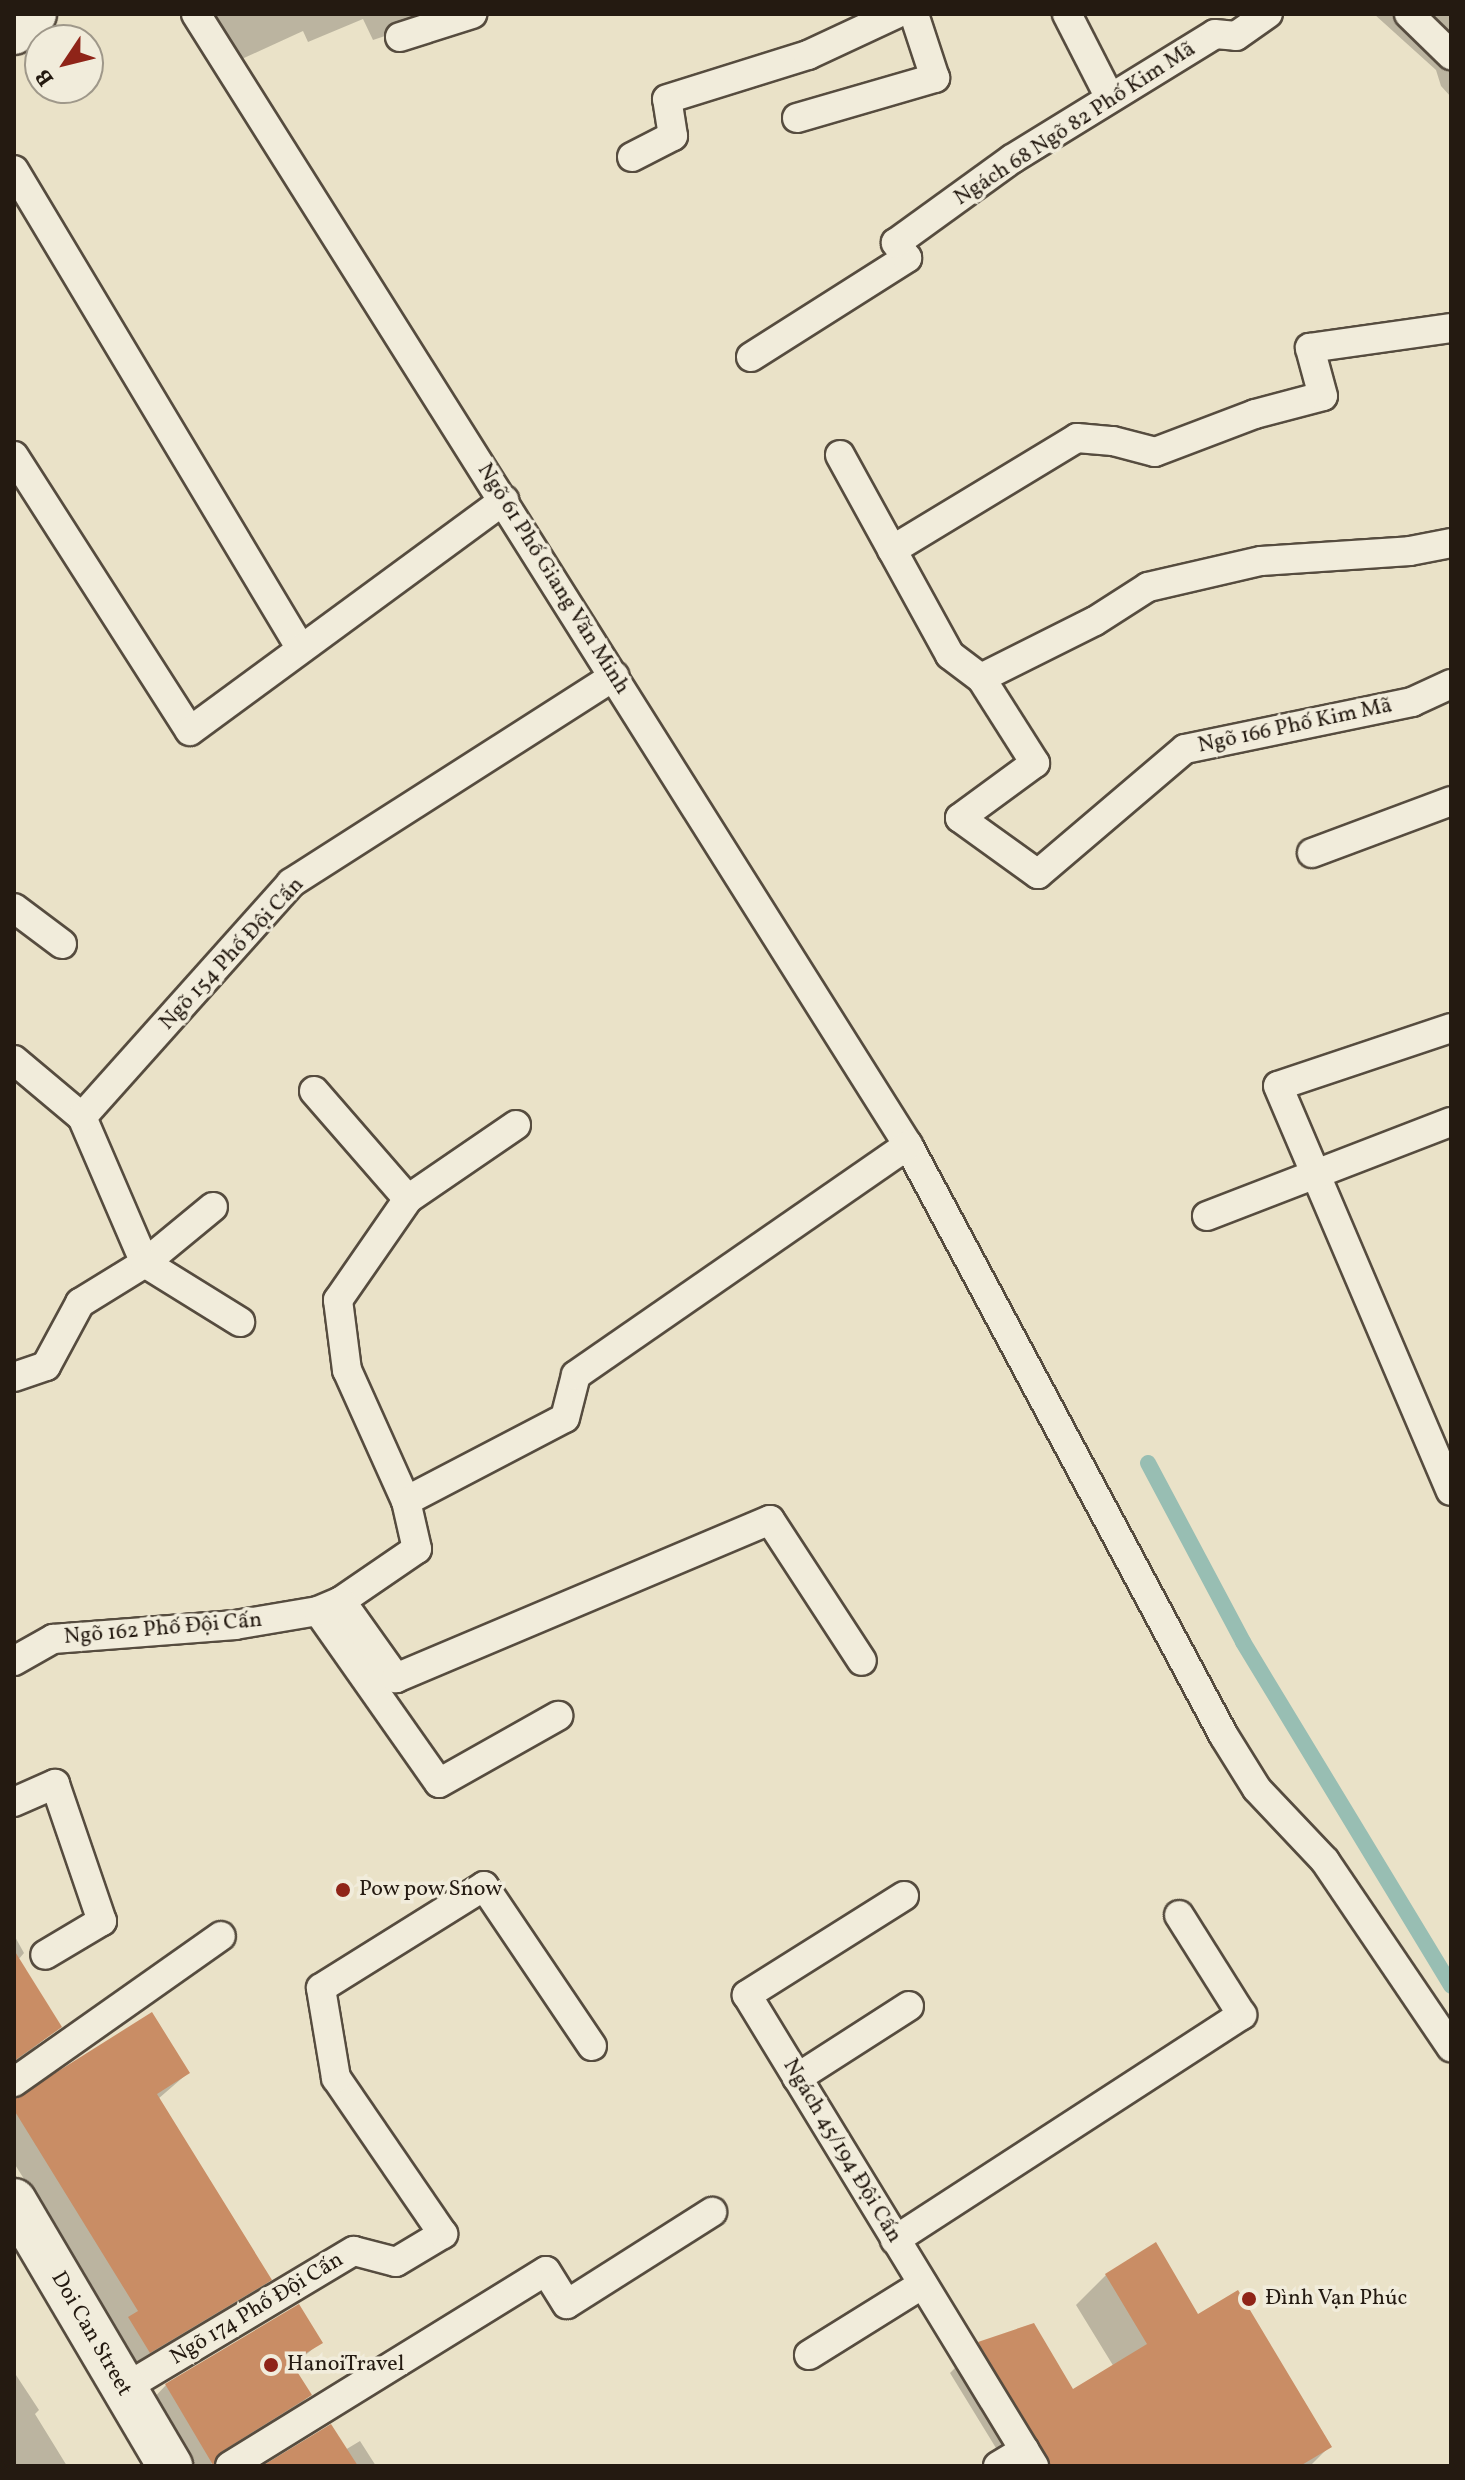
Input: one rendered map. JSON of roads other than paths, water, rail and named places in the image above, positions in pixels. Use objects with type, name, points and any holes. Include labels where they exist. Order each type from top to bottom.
[{"type":"street","points":[[14,32],[34,14]]},
{"type":"street","name":"Doi Can Street","points":[[16,2208],[170,2466]]},
{"type":"lane","name":"Ngõ 61 Phố Giang Văn Minh","points":[[196,14],[908,1145],[1224,1736],[1257,1789],[1325,1861],[1451,2047]]},
{"type":"lane","points":[[400,37],[472,14]]},
{"type":"lane","points":[[632,157],[673,136],[667,99],[808,55],[896,14]]},
{"type":"lane","points":[[797,118],[935,78],[914,14]]},
{"type":"lane","points":[[1067,14],[1110,98]]},
{"type":"lane","name":"Ngách 68 Ngõ 82 Phố Kim Mã","points":[[751,357],[907,258],[896,243],[1012,159],[1215,34],[1236,36],[1268,14]]},
{"type":"lane","points":[[1409,14],[1451,55]]},
{"type":"lane","points":[[14,170],[301,649]]},
{"type":"lane","points":[[892,550],[1077,438],[1113,441],[1155,452],[1255,414],[1323,396],[1310,348],[1451,328]]},
{"type":"lane","points":[[840,455],[950,655],[981,678],[1095,621],[1148,587],[1261,561],[1410,551],[1451,543]]},
{"type":"lane","points":[[19,475],[190,731],[504,500]]},
{"type":"lane","name":"Ngõ 154 Phố Đội Cấn","points":[[82,1117],[291,883],[615,676]]},
{"type":"lane","name":"Ngõ 166 Phố Kim Mã","points":[[981,678],[1035,763],[960,818],[1038,874],[1185,749],[1412,702],[1451,684]]},
{"type":"lane","points":[[1312,853],[1451,801]]},
{"type":"lane","points":[[14,908],[62,944]]},
{"type":"lane","points":[[1451,1028],[1278,1086],[1451,1491]]},
{"type":"lane","points":[[14,1060],[82,1117],[145,1263],[240,1322]]},
{"type":"lane","points":[[314,1091],[408,1199]]},
{"type":"lane","points":[[1207,1216],[1451,1122]]},
{"type":"lane","points":[[329,1606],[417,1549],[406,1501],[347,1370],[338,1300],[408,1199],[516,1125]]},
{"type":"lane","points":[[406,1501],[565,1418],[576,1375],[908,1145]]},
{"type":"lane","points":[[14,1377],[46,1366],[80,1303],[145,1263],[213,1207]]},
{"type":"lane","points":[[1419,1471],[1451,1491]]},
{"type":"lane","points":[[329,1606],[396,1678],[770,1520],[862,1661]]},
{"type":"lane","points":[[329,1606],[439,1783],[558,1716]]},
{"type":"lane","name":"Ngõ 162 Phố Đội Cấn","points":[[14,1661],[53,1639],[235,1625],[329,1606]]},
{"type":"lane","points":[[14,1802],[55,1784],[102,1921],[45,1955]]},
{"type":"lane","name":"Ngõ 174 Phố Đội Cấn","points":[[123,2389],[354,2251],[396,2262],[443,2234],[336,2078],[321,1988],[484,1886],[592,2046]]},
{"type":"lane","name":"Ngách 45/194 Đội Cấn","points":[[904,1896],[747,1995],[1029,2458]]},
{"type":"lane","points":[[895,2240],[1242,2015],[1179,1915]]},
{"type":"lane","points":[[14,2082],[221,1936]]},
{"type":"lane","points":[[797,2078],[909,2006]]},
{"type":"lane","points":[[230,2466],[546,2271],[567,2304],[712,2212]]},
{"type":"lane","points":[[809,2355],[923,2284]]},
{"type":"lane","points":[[998,2466],[1029,2458]]},
{"type":"waterway","points":[[1148,1463],[1243,1642],[1451,1986]]},
{"type":"place","name":"Pow pow Snow","points":[[343,1890]]},
{"type":"place","name":"Đình Vạn Phúc","points":[[1249,2299]]},
{"type":"place","name":"HanoiTravel","points":[[271,2365]]}]
